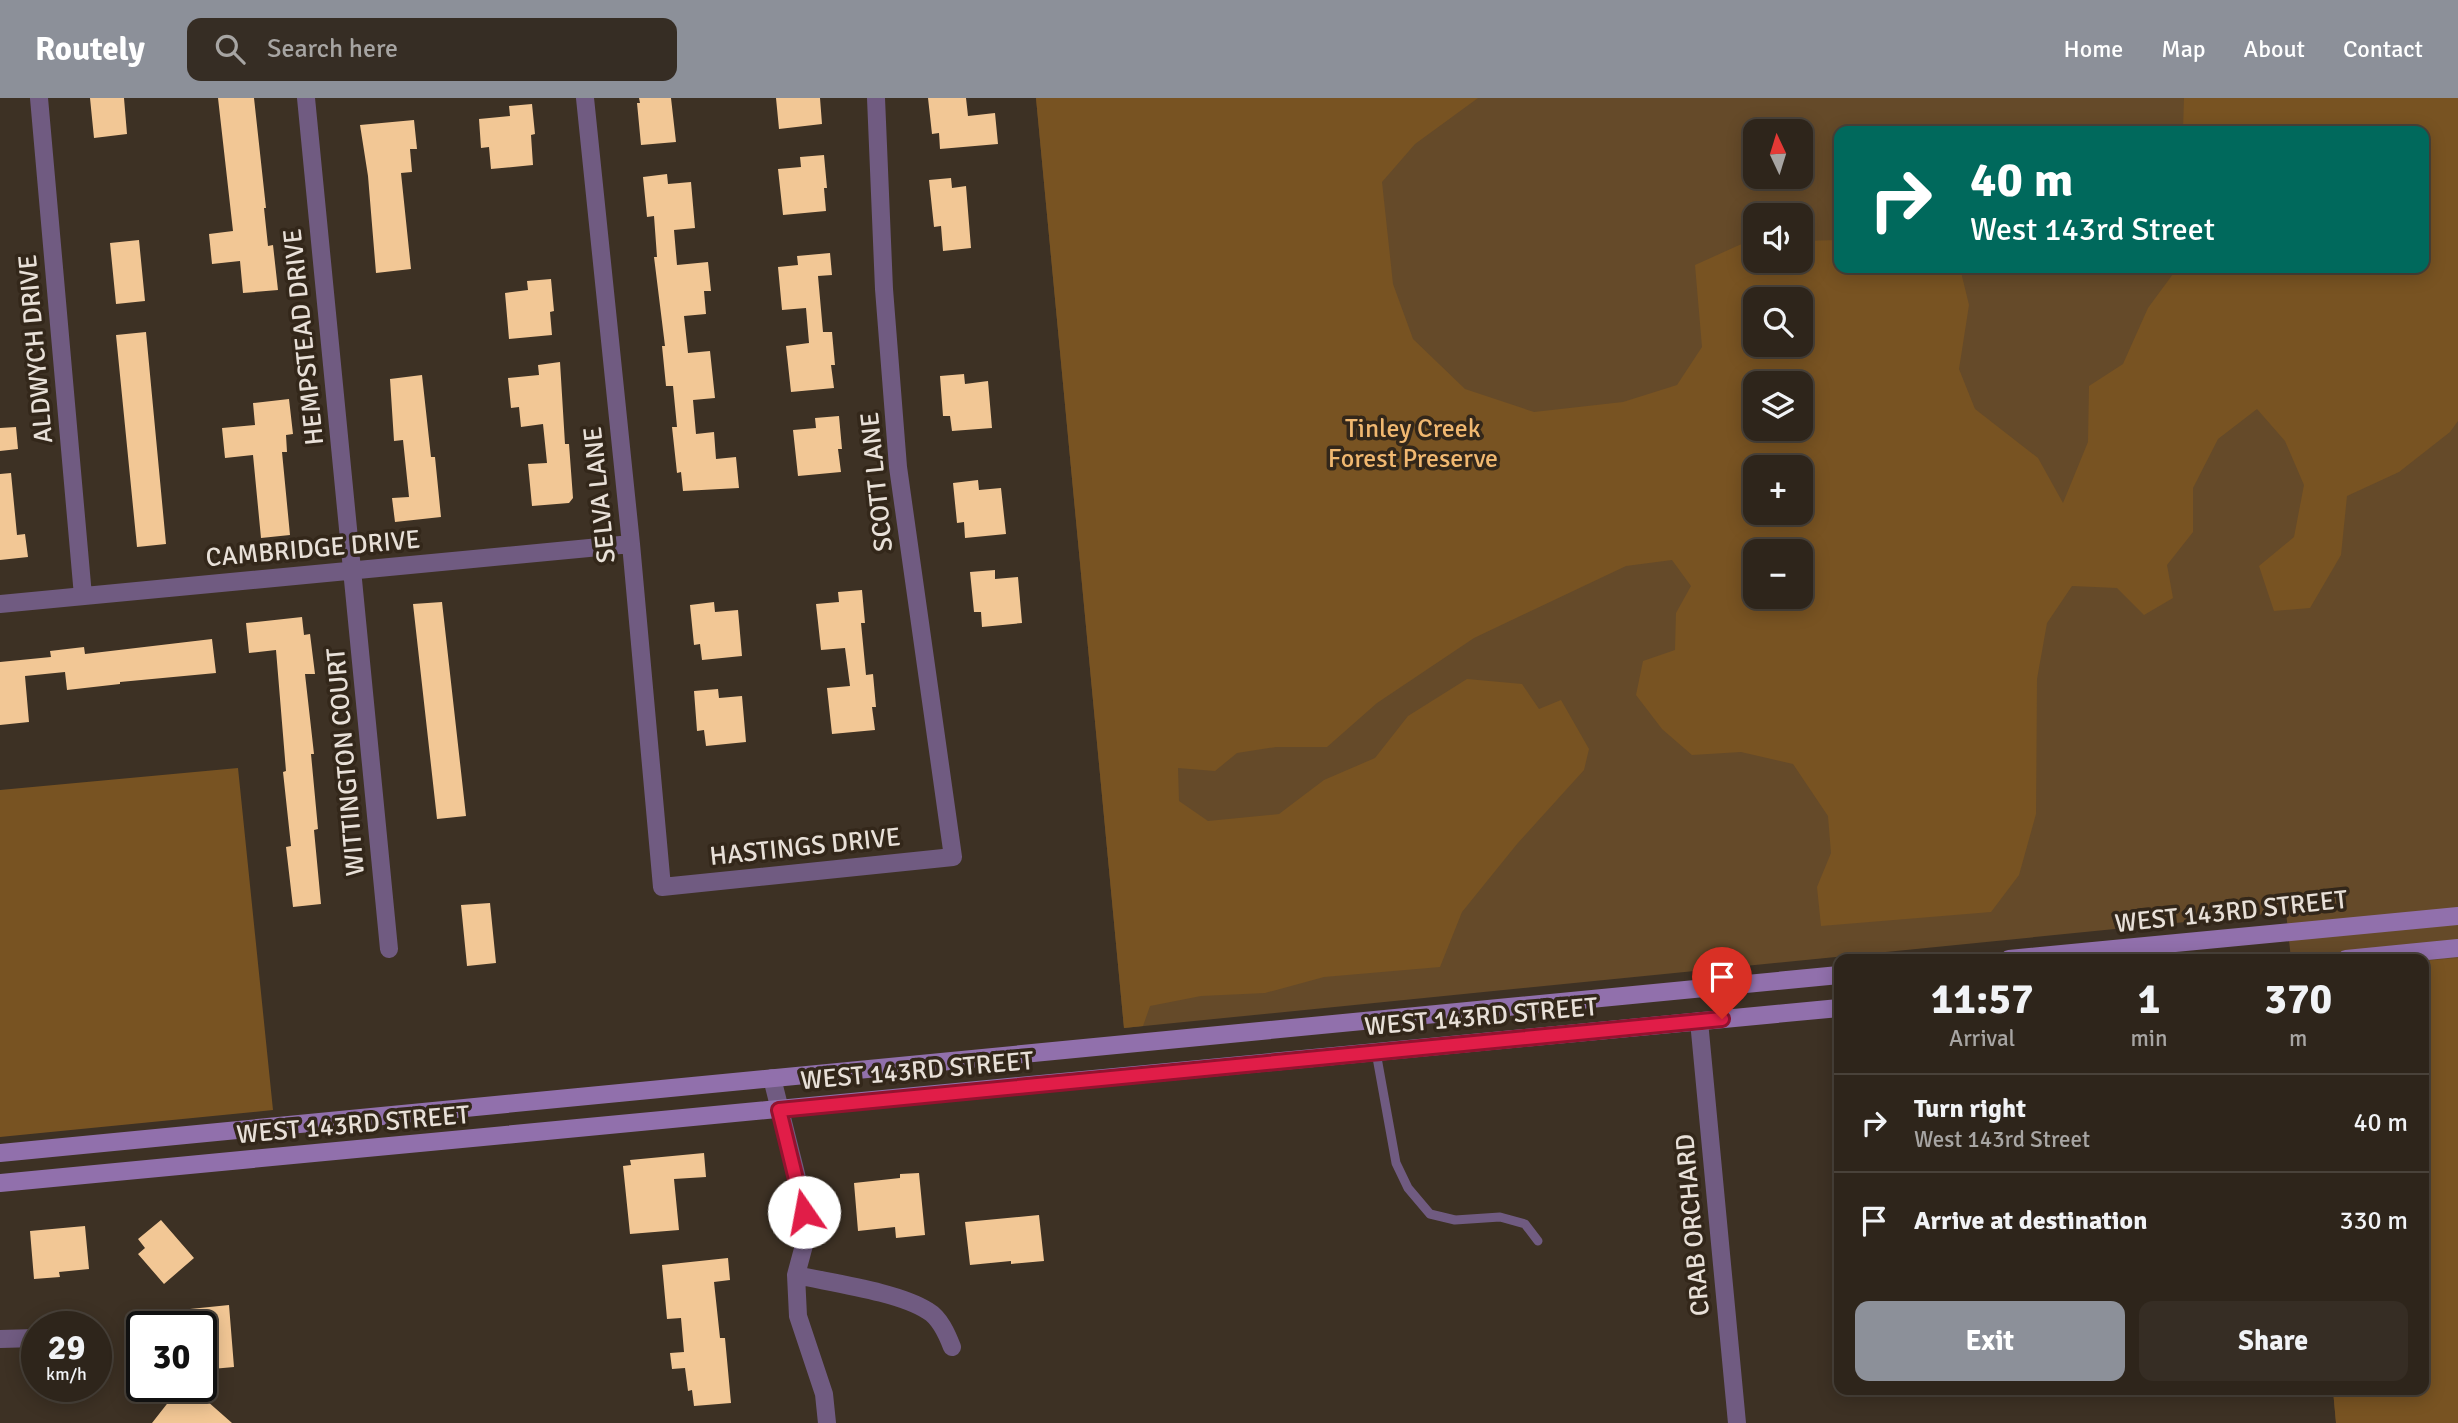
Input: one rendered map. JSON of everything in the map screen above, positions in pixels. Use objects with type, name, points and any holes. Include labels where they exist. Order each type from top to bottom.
[{"type":"main road","name":"WEST 143RD STREET","points":[[2061,954],[2458,916]]},
{"type":"main road","points":[[2397,954],[2458,948]]},
{"type":"main road","name":"WEST 143RD STREET","points":[[0,1153],[1834,975]]},
{"type":"main road","name":"WEST 143RD STREET","points":[[0,1183],[1834,1008]]},
{"type":"street","name":"ALDWYCH DRIVE","points":[[39,98],[83,596]]},
{"type":"street","name":"HEMPSTEAD DRIVE","points":[[306,98],[353,571]]},
{"type":"street","name":"SELVA LANE","points":[[585,98],[663,887]]},
{"type":"street","name":"SCOTT LANE","points":[[876,98],[884,289],[898,467],[953,857]]},
{"type":"street","name":"CAMBRIDGE DRIVE","points":[[0,604],[631,544]]},
{"type":"street","name":"WITTINGTON COURT","points":[[353,571],[389,949]]},
{"type":"street","name":"HASTINGS DRIVE","points":[[663,887],[953,857]]},
{"type":"street","name":"CRAB ORCHARD","points":[[1699,1021],[1737,1423]]},
{"type":"street","points":[[772,1078],[800,1190],[807,1234],[796,1275],[798,1315],[824,1394],[827,1423]]},
{"type":"street","points":[[796,1275],[900,1298],[930,1311],[946,1331],[952,1347]]},
{"type":"street","points":[[0,1339],[21,1338]]},
{"type":"lane","points":[[1376,1052],[1396,1163],[1408,1188],[1430,1214],[1455,1220],[1500,1217],[1525,1224],[1538,1241]]},
{"type":"green space","name":"Tinley Creek Forest Preserve","points":[[1036,98],[2458,98],[2458,1423],[2336,1423],[2333,1395],[2429,1395],[2429,954],[2290,954],[2286,912],[1865,954],[1834,954],[1834,957],[1124,1028]]},
{"type":"green space","points":[[1036,98],[1478,98],[1415,144],[1382,182],[1393,284],[1413,339],[1465,389],[1534,412],[1623,402],[1677,385],[1702,347],[1695,265],[1743,243],[1743,273],[1813,273],[1813,241],[1834,240],[1834,273],[1961,273],[1969,305],[1959,369],[1975,409],[2038,458],[2063,503],[2088,442],[2089,386],[2123,364],[2148,308],[2173,273],[2429,273],[2429,126],[2183,126],[2184,98],[2458,98],[2458,421],[2450,432],[2399,472],[2347,496],[2341,555],[2310,608],[2274,611],[2259,566],[2294,537],[2304,485],[2285,441],[2257,409],[2218,439],[2193,488],[2193,532],[2167,565],[2173,598],[2144,615],[2117,588],[2072,586],[2047,623],[2037,679],[2036,814],[2019,875],[1991,912],[1821,926],[1817,887],[1831,853],[1828,816],[1793,764],[1741,752],[1692,755],[1662,729],[1636,695],[1643,661],[1675,650],[1676,613],[1691,586],[1672,560],[1626,566],[1474,638],[1377,703],[1327,747],[1276,747],[1237,753],[1215,771],[1178,768],[1179,801],[1208,821],[1279,814],[1324,780],[1375,758],[1408,716],[1467,679],[1522,684],[1539,709],[1561,700],[1589,749],[1584,770],[1517,844],[1462,912],[1440,967],[1324,977],[1265,993],[1201,996],[1150,1006],[1143,1026],[1124,1028]]},
{"type":"green space","points":[[238,768],[273,1110],[0,1137],[0,790]]},
{"type":"green space","points":[[2458,958],[2458,1423],[2336,1423],[2333,1395],[2429,1395],[2429,961]]},
{"type":"building","points":[[90,98],[124,98],[127,134],[94,138]]},
{"type":"building","points":[[218,98],[254,98],[268,246],[273,245],[278,290],[243,293],[240,261],[212,264],[209,234],[233,231]]},
{"type":"building","points":[[639,98],[671,98],[676,142],[641,145],[637,103],[640,103]]},
{"type":"building","points":[[776,98],[820,98],[822,124],[779,129]]},
{"type":"building","points":[[928,98],[966,98],[968,116],[995,113],[998,144],[940,149],[939,133],[932,134]]},
{"type":"building","points":[[532,104],[535,134],[531,135],[533,165],[491,169],[489,147],[481,148],[479,119],[510,116],[509,106]]},
{"type":"building","points":[[414,120],[417,149],[410,149],[412,172],[401,173],[411,269],[376,273],[368,176],[360,125]]},
{"type":"building","points":[[824,155],[826,211],[783,215],[778,169],[801,167],[800,157]]},
{"type":"building","points":[[667,174],[668,184],[691,182],[695,228],[674,230],[677,265],[708,262],[711,291],[704,291],[706,314],[684,316],[688,353],[710,351],[715,398],[693,400],[696,434],[714,432],[716,459],[736,457],[739,488],[683,491],[681,472],[677,473],[672,427],[677,427],[673,386],[666,386],[662,346],[665,346],[654,257],[657,257],[654,216],[647,217],[643,177]]},
{"type":"building","points":[[951,178],[952,188],[966,186],[971,248],[943,251],[941,226],[934,227],[929,180]]},
{"type":"building","points":[[139,240],[145,301],[116,304],[110,243]]},
{"type":"building","points":[[830,253],[832,275],[818,276],[823,332],[832,332],[835,365],[831,365],[834,388],[791,392],[786,346],[809,343],[806,308],[782,310],[778,267],[798,265],[797,256]]},
{"type":"building","points":[[551,279],[554,311],[550,312],[552,335],[509,339],[505,293],[528,290],[527,281]]},
{"type":"building","points":[[146,332],[166,544],[137,547],[116,335]]},
{"type":"building","points":[[560,362],[565,444],[569,444],[573,498],[569,503],[532,506],[528,464],[547,463],[543,424],[521,427],[519,407],[511,408],[508,378],[539,375],[538,365]]},
{"type":"building","points":[[964,374],[965,384],[988,381],[992,428],[952,431],[950,416],[943,416],[940,376]]},
{"type":"building","points":[[422,375],[441,517],[395,522],[392,498],[409,497],[403,440],[394,441],[390,379]]},
{"type":"building","points":[[289,399],[293,434],[286,435],[287,452],[282,452],[290,535],[261,538],[253,455],[225,458],[222,428],[255,425],[253,403]]},
{"type":"building","points":[[839,416],[842,449],[838,449],[841,472],[798,476],[793,430],[816,428],[815,418]]},
{"type":"building","points":[[16,427],[18,449],[0,451],[0,428]]},
{"type":"building","points":[[11,473],[17,535],[25,534],[28,557],[0,560],[0,474]]},
{"type":"building","points":[[978,480],[979,490],[1001,488],[1006,534],[965,538],[964,522],[957,523],[953,483]]},
{"type":"building","points":[[995,570],[995,579],[1018,577],[1022,623],[982,627],[981,612],[974,612],[970,572]]},
{"type":"building","points":[[862,590],[865,623],[861,623],[866,675],[873,674],[876,707],[872,707],[875,730],[832,734],[827,688],[850,686],[845,648],[821,650],[816,604],[839,602],[838,592]]},
{"type":"building","points":[[442,602],[466,816],[437,819],[413,604]]},
{"type":"building","points":[[714,602],[715,612],[738,610],[742,656],[702,660],[700,644],[694,645],[690,605]]},
{"type":"building","points":[[302,617],[304,635],[310,634],[315,674],[305,674],[314,754],[311,754],[318,829],[314,830],[321,904],[293,907],[286,847],[291,846],[283,772],[286,771],[276,650],[249,653],[246,623]]},
{"type":"building","points":[[212,639],[216,673],[67,690],[65,672],[25,676],[29,722],[0,725],[0,662],[51,657],[50,651],[84,647],[85,654]]},
{"type":"building","points":[[718,689],[719,698],[742,696],[746,742],[706,746],[704,730],[697,731],[694,691]]},
{"type":"building","points":[[490,903],[496,963],[467,966],[461,905]]},
{"type":"building","points":[[704,1153],[706,1177],[674,1179],[679,1230],[630,1234],[623,1166],[631,1165],[630,1160]]},
{"type":"building","points":[[919,1173],[925,1235],[896,1238],[895,1227],[858,1231],[854,1183]]},
{"type":"building","points":[[1039,1215],[1044,1261],[970,1265],[965,1222]]},
{"type":"building","points":[[161,1220],[194,1258],[164,1284],[138,1254],[145,1248],[138,1239]]},
{"type":"building","points":[[85,1226],[89,1269],[59,1272],[60,1277],[34,1279],[30,1231]]},
{"type":"building","points":[[728,1258],[730,1280],[714,1282],[720,1338],[725,1338],[731,1403],[694,1406],[692,1390],[688,1391],[685,1368],[672,1369],[670,1353],[684,1352],[681,1318],[667,1319],[662,1265]]},
{"type":"building","points":[[229,1305],[234,1367],[217,1369],[217,1311],[190,1309]]},
{"type":"building","points":[[168,1402],[208,1402],[232,1423],[152,1423]]},
{"type":"route","points":[[804,1212],[779,1110],[1722,1019]]}]
